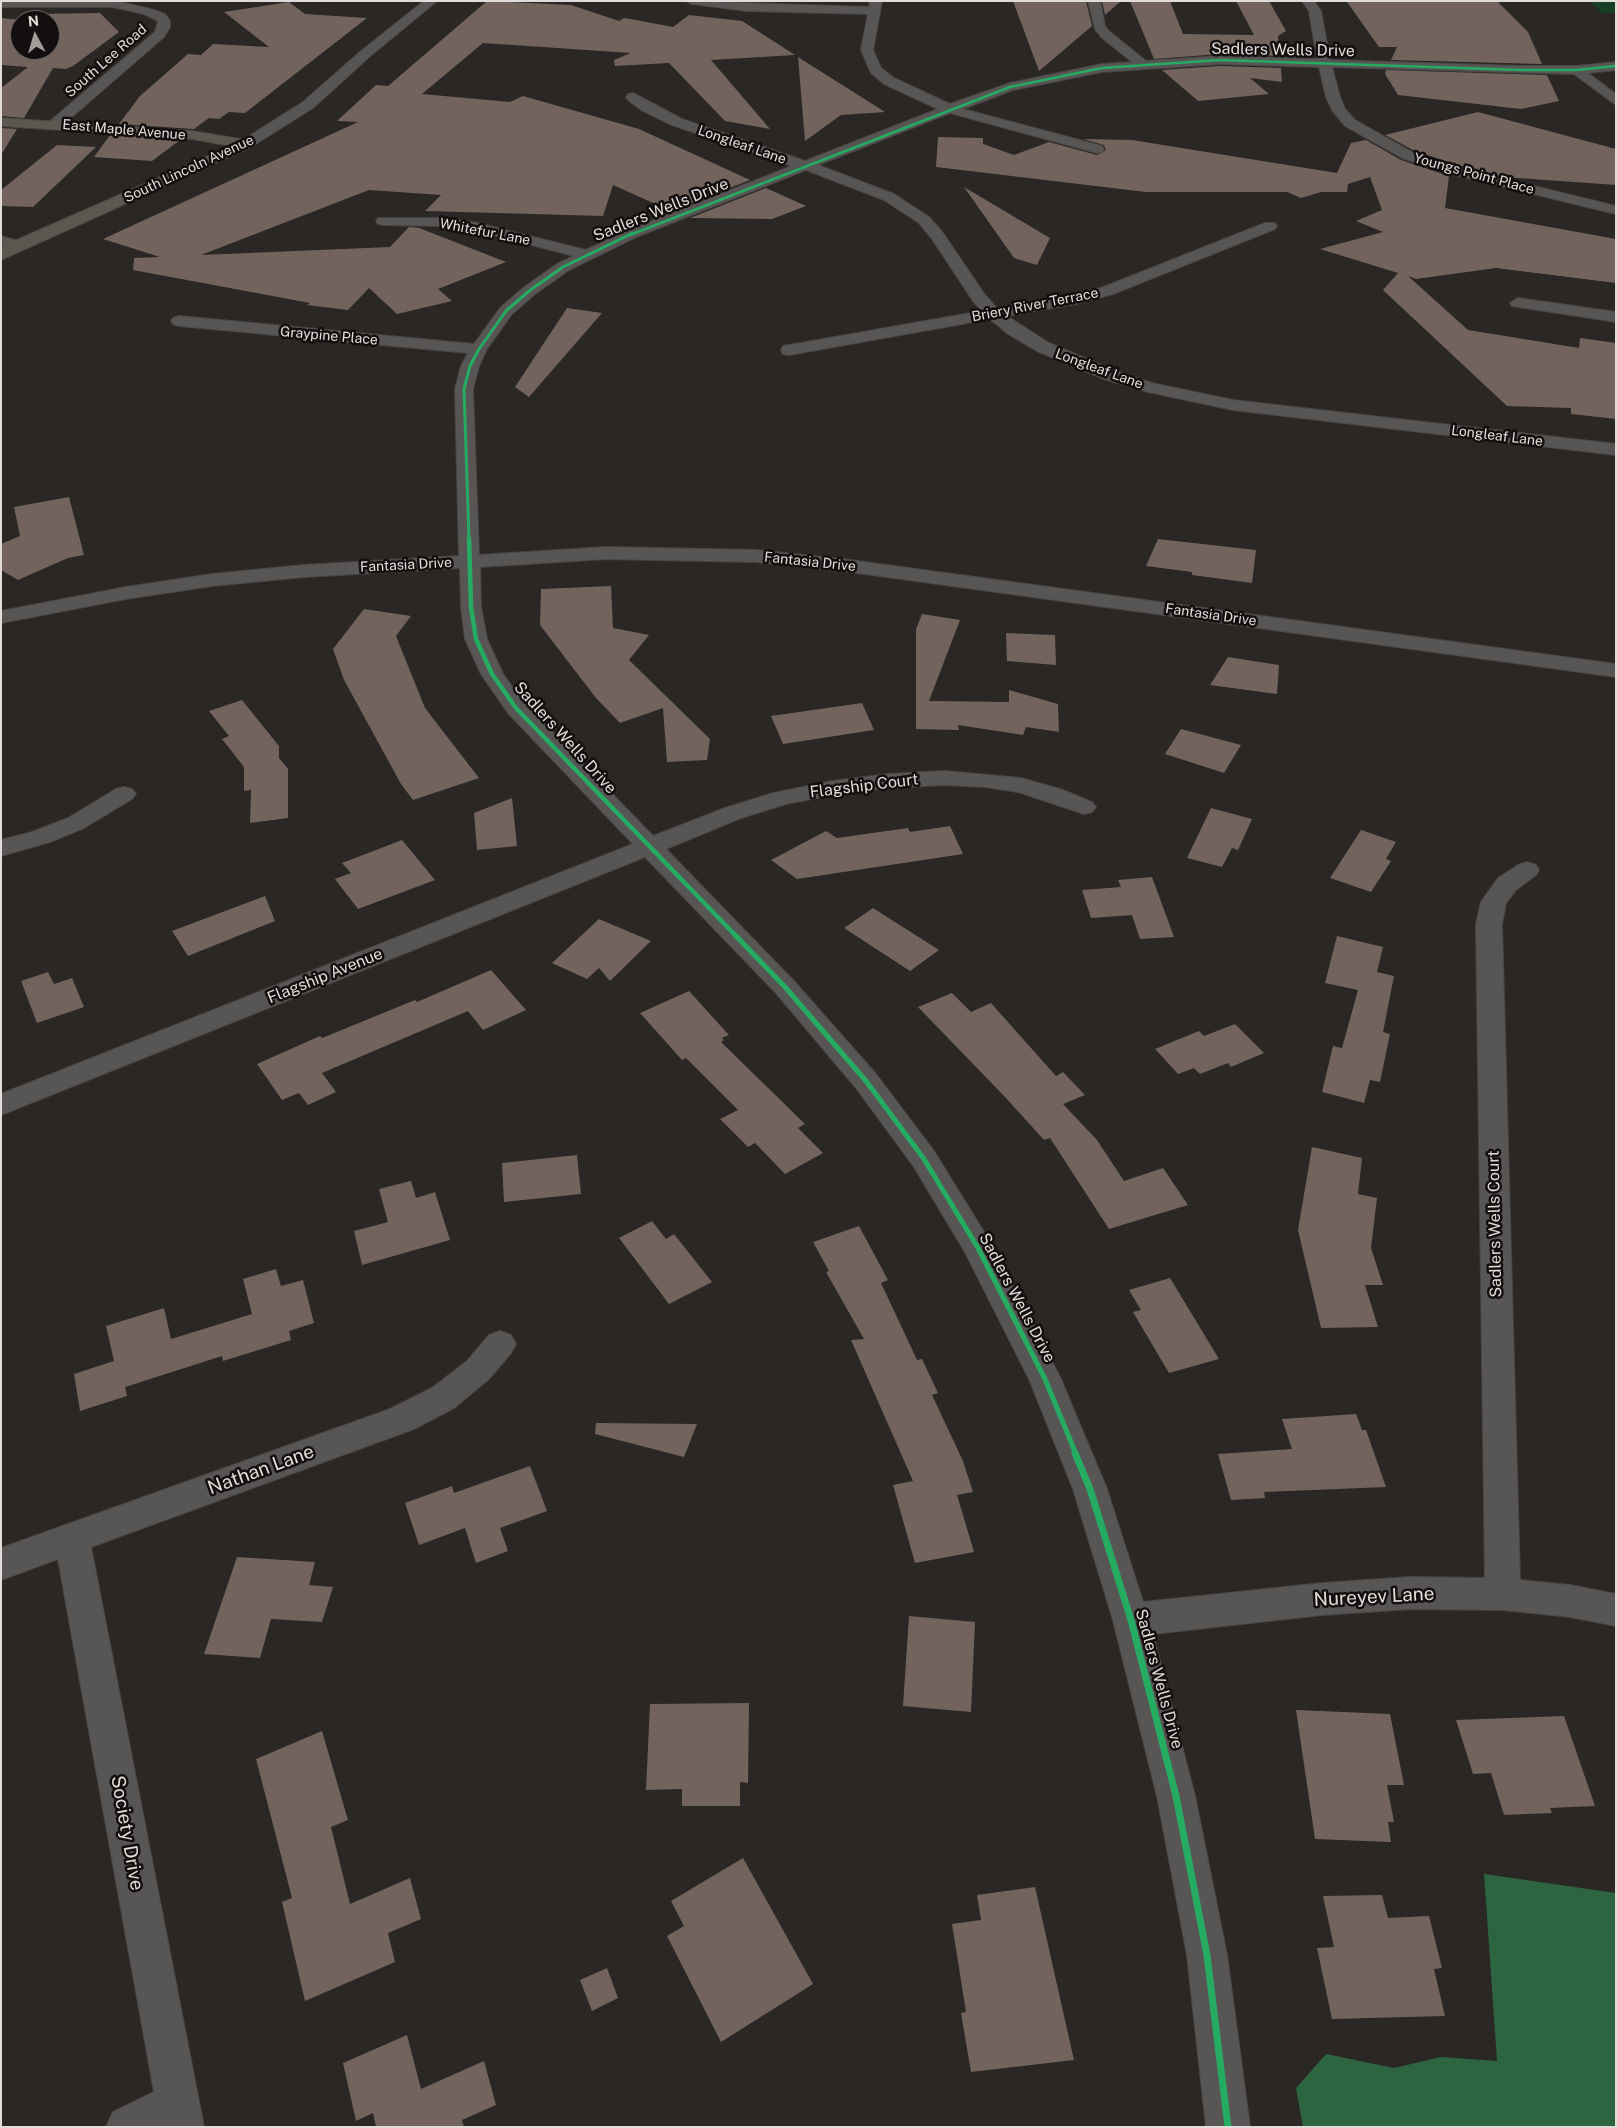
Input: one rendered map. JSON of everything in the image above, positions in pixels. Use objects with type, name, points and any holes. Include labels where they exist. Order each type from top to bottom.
[{"type":"main road","name":"East Maple Avenue","points":[[1,122],[54,124],[192,135],[246,144]]},
{"type":"main road","name":"South Lincoln Avenue","points":[[1,255],[17,245],[246,144]]},
{"type":"street","name":"South Lincoln Avenue","points":[[246,144],[308,105],[365,54],[431,1]]},
{"type":"street","points":[[692,1],[747,7],[875,6],[866,50],[875,70],[904,90],[948,109],[1096,149]]},
{"type":"street","points":[[1094,1],[1099,26],[1105,34],[1142,64]]},
{"type":"street","name":"Youngs Point Place","points":[[1308,1],[1320,30],[1324,62],[1333,97],[1339,110],[1350,123],[1387,146],[1452,170],[1616,210]]},
{"type":"street","name":"South Lee Road","points":[[1,4],[100,4],[131,7],[158,16],[164,21],[164,27],[160,34],[54,124]]},
{"type":"street","name":"Sadlers Wells Drive","points":[[1228,2127],[1207,1955],[1176,1796],[1131,1620],[1090,1489],[1045,1379],[978,1248],[929,1167],[866,1081],[819,1025],[516,708],[492,674],[476,639],[471,607],[464,390],[470,366],[479,349],[506,311],[529,291],[585,254],[631,234],[948,109],[982,96],[1042,79],[1142,64],[1220,60],[1324,62],[1513,70],[1577,70],[1616,66]]},
{"type":"street","points":[[1577,70],[1616,101]]},
{"type":"street","name":"Longleaf Lane","points":[[633,97],[646,107],[677,122],[868,187],[917,215],[938,236],[979,298],[994,314],[1029,339],[1075,362],[1140,385],[1190,397],[1265,409],[1616,450]]},
{"type":"street","name":"Whitefur Lane","points":[[383,220],[438,222],[473,226],[585,254]]},
{"type":"street","name":"Briery River Terrace","points":[[789,350],[1076,299],[1107,291],[1270,226]]},
{"type":"street","points":[[1,240],[17,245]]},
{"type":"street","points":[[1518,303],[1616,317]]},
{"type":"street","name":"Graypine Place","points":[[179,321],[322,336],[479,349]]},
{"type":"street","name":"Fantasia Drive","points":[[1,617],[126,593],[212,580],[304,571],[606,553],[688,553],[756,556],[850,566],[1616,672]]},
{"type":"street","name":"Flagship Court","points":[[648,846],[733,813],[781,798],[888,780],[945,778],[985,780],[1021,785],[1055,795],[1084,807]]},
{"type":"street","points":[[1,848],[40,837],[76,823],[124,794]]},
{"type":"street","name":"Flagship Avenue","points":[[1,1105],[648,846]]},
{"type":"street","name":"Sadlers Wells Court","points":[[1503,1594],[1489,924],[1494,902],[1507,884],[1527,870]]},
{"type":"street","name":"Nathan Lane","points":[[1,1564],[402,1419],[443,1398],[478,1370],[500,1344]]},
{"type":"street","name":"Society Drive","points":[[72,1538],[179,2115]]},
{"type":"street","name":"Nureyev Lane","points":[[1131,1620],[1322,1598],[1411,1593],[1503,1594],[1570,1600],[1616,1610]]},
{"type":"street","points":[[128,2127],[179,2115]]},
{"type":"green space","points":[[1589,1],[1616,1],[1616,13],[1602,13]]},
{"type":"green space","points":[[1484,1874],[1616,1893],[1616,2127],[1303,2127],[1296,2088],[1326,2054],[1394,2068],[1441,2057],[1497,2061]]},
{"type":"building","points":[[487,1],[571,5],[619,21],[624,18],[673,27],[689,15],[742,21],[795,55],[711,60],[770,129],[725,121],[669,63],[615,66],[614,60],[631,53],[483,43],[422,94],[510,102],[523,96],[639,129],[750,180],[671,211],[613,185],[603,216],[425,211],[441,195],[369,190],[201,255],[390,247],[409,227],[419,228],[506,262],[438,289],[452,301],[397,314],[369,288],[348,310],[307,305],[310,303],[133,270],[134,258],[160,257],[103,239],[358,122],[337,121],[376,85],[388,86]]},
{"type":"building","points":[[1013,1],[1086,1],[1092,26],[1039,71]]},
{"type":"building","points":[[1102,1],[1121,1],[1105,15]]},
{"type":"building","points":[[1130,1],[1170,1],[1183,34],[1254,35],[1236,1],[1269,1],[1286,31],[1278,36],[1280,56],[1220,54],[1154,59]]},
{"type":"building","points":[[1497,1],[1528,32],[1542,64],[1391,60],[1397,47],[1379,47],[1347,2]]},
{"type":"building","points":[[289,2],[305,14],[367,18],[245,113],[229,112],[219,119],[209,118],[194,129],[119,124],[140,96],[188,54],[201,55],[213,44],[269,47],[224,12]]},
{"type":"building","points":[[100,13],[119,32],[73,66],[66,69],[53,68],[24,118],[1,116],[1,88],[28,67],[1,65],[1,18],[10,19],[10,60],[60,60],[60,14]]},
{"type":"building","points":[[798,57],[885,112],[841,115],[805,141]]},
{"type":"building","points":[[1220,66],[1281,68],[1282,82],[1250,78],[1269,94],[1198,101],[1162,70]]},
{"type":"building","points":[[1386,70],[1547,75],[1559,101],[1521,109],[1398,95],[1385,74]]},
{"type":"building","points":[[1478,112],[1616,149],[1616,185],[1504,177],[1457,165],[1413,150],[1385,135]]},
{"type":"building","points":[[1,128],[17,129],[1,155]]},
{"type":"building","points":[[110,135],[180,140],[152,161],[94,157]]},
{"type":"building","points":[[938,137],[983,138],[983,144],[1014,155],[1049,142],[1097,155],[1106,150],[1104,145],[1083,139],[1132,140],[1337,173],[1351,143],[1366,140],[1401,160],[1449,176],[1445,208],[1616,239],[1616,283],[1496,268],[1416,279],[1408,276],[1468,330],[1579,348],[1580,338],[1616,343],[1616,419],[1571,414],[1571,408],[1507,406],[1383,290],[1398,273],[1320,249],[1383,232],[1356,221],[1382,210],[1370,177],[1348,184],[1347,192],[1321,192],[1301,198],[1287,192],[1146,192],[936,167]]},
{"type":"building","points":[[57,145],[96,147],[33,207],[1,206],[1,190]]},
{"type":"building","points":[[964,187],[1050,238],[1037,265],[1014,258]]},
{"type":"building","points":[[766,188],[806,206],[772,219],[690,218]]},
{"type":"building","points":[[567,308],[602,313],[529,397],[515,387]]},
{"type":"building","points":[[69,497],[84,555],[68,558],[18,580],[1,570],[1,544],[20,536],[14,507]]},
{"type":"building","points":[[1158,539],[1256,550],[1252,583],[1192,575],[1192,572],[1146,566]]},
{"type":"building","points":[[611,586],[613,628],[649,635],[629,660],[710,739],[707,760],[667,762],[663,708],[620,723],[596,698],[540,625],[541,589]]},
{"type":"building","points":[[364,609],[411,616],[396,636],[425,708],[479,778],[413,800],[401,784],[344,680],[333,649]]},
{"type":"building","points":[[922,614],[960,620],[929,701],[1009,702],[1009,690],[1058,704],[1059,732],[1026,727],[1023,735],[958,725],[959,730],[916,729],[916,629]]},
{"type":"building","points":[[1006,633],[1055,635],[1056,665],[1007,661]]},
{"type":"building","points":[[1228,657],[1279,665],[1277,694],[1210,685]]},
{"type":"building","points":[[242,700],[279,746],[279,758],[288,769],[288,818],[250,823],[251,790],[244,791],[244,767],[222,739],[229,736],[209,711]]},
{"type":"building","points":[[862,703],[874,730],[783,744],[771,716]]},
{"type":"building","points":[[1181,729],[1241,745],[1224,773],[1165,754]]},
{"type":"building","points":[[512,798],[517,846],[477,850],[474,813]]},
{"type":"building","points":[[1211,808],[1252,819],[1238,850],[1232,848],[1222,867],[1187,858]]},
{"type":"building","points":[[950,826],[963,854],[797,879],[771,860],[826,831],[837,838],[908,828],[910,832]]},
{"type":"building","points":[[1361,830],[1396,842],[1386,859],[1391,861],[1371,892],[1330,878]]},
{"type":"building","points":[[402,840],[435,880],[358,909],[335,879],[351,873],[342,863]]},
{"type":"building","points":[[1152,877],[1174,937],[1140,939],[1132,915],[1091,918],[1082,890],[1121,887],[1118,880]]},
{"type":"building","points":[[265,896],[275,921],[188,956],[172,931]]},
{"type":"building","points":[[873,908],[939,950],[910,971],[844,928]]},
{"type":"building","points":[[599,919],[651,941],[610,981],[599,968],[587,979],[552,963]]},
{"type":"building","points":[[1337,936],[1383,947],[1377,972],[1394,976],[1383,1032],[1390,1034],[1380,1082],[1370,1080],[1364,1103],[1322,1092],[1333,1046],[1342,1048],[1358,990],[1325,983]]},
{"type":"building","points":[[491,970],[526,1010],[483,1030],[468,1011],[322,1073],[336,1092],[308,1105],[299,1093],[282,1100],[257,1064],[320,1036],[322,1038],[415,1000],[417,1002]]},
{"type":"building","points":[[48,972],[54,984],[72,978],[84,1007],[37,1023],[21,981]]},
{"type":"building","points":[[689,991],[729,1035],[722,1038],[724,1040],[721,1042],[805,1124],[798,1128],[823,1153],[785,1174],[755,1143],[748,1147],[720,1119],[738,1110],[686,1058],[682,1060],[640,1013]]},
{"type":"building","points":[[952,993],[971,1012],[991,1003],[1056,1076],[1063,1072],[1085,1095],[1063,1104],[1097,1140],[1124,1181],[1163,1168],[1188,1205],[1109,1229],[1050,1138],[1044,1140],[918,1007]]},
{"type":"building","points":[[1235,1024],[1264,1053],[1231,1067],[1228,1063],[1200,1074],[1194,1068],[1178,1074],[1155,1049],[1199,1031],[1204,1036]]},
{"type":"building","points":[[1312,1147],[1362,1158],[1358,1194],[1377,1198],[1371,1248],[1383,1285],[1365,1285],[1378,1327],[1321,1328],[1298,1230]]},
{"type":"building","points":[[577,1155],[581,1194],[504,1202],[502,1163]]},
{"type":"building","points":[[411,1181],[416,1198],[435,1192],[450,1240],[362,1265],[354,1231],[388,1222],[379,1189]]},
{"type":"building","points":[[652,1221],[666,1239],[674,1234],[712,1282],[669,1304],[619,1238]]},
{"type":"building","points":[[859,1226],[888,1280],[881,1283],[917,1360],[922,1359],[938,1393],[932,1395],[963,1461],[973,1492],[957,1495],[974,1552],[915,1563],[893,1485],[913,1481],[851,1340],[864,1339],[826,1272],[829,1271],[813,1242]]},
{"type":"building","points":[[276,1269],[281,1286],[303,1280],[314,1323],[289,1331],[291,1340],[223,1361],[222,1356],[125,1387],[127,1396],[80,1411],[74,1374],[114,1361],[106,1326],[164,1308],[171,1339],[252,1314],[243,1279]]},
{"type":"building","points":[[1170,1278],[1219,1359],[1169,1373],[1133,1312],[1141,1310],[1129,1290]]},
{"type":"building","points":[[1356,1414],[1362,1430],[1366,1430],[1386,1487],[1264,1492],[1265,1498],[1231,1500],[1218,1454],[1292,1449],[1282,1419]]},
{"type":"building","points":[[596,1423],[697,1424],[684,1457],[595,1434]]},
{"type":"building","points":[[530,1466],[547,1511],[500,1528],[508,1551],[476,1563],[465,1528],[419,1545],[405,1503],[452,1486],[454,1493]]},
{"type":"building","points":[[237,1557],[315,1562],[309,1585],[333,1587],[322,1622],[271,1619],[260,1658],[204,1654]]},
{"type":"building","points":[[909,1616],[975,1622],[971,1712],[903,1706]]},
{"type":"building","points":[[749,1703],[748,1783],[740,1782],[740,1806],[682,1806],[682,1789],[646,1790],[650,1704]]},
{"type":"building","points":[[1296,1710],[1390,1714],[1404,1785],[1387,1785],[1394,1822],[1388,1822],[1391,1842],[1315,1839]]},
{"type":"building","points":[[1564,1716],[1595,1806],[1550,1808],[1552,1813],[1504,1815],[1491,1773],[1473,1774],[1456,1720]]},
{"type":"building","points":[[322,1731],[348,1820],[331,1827],[350,1904],[410,1878],[421,1919],[388,1933],[395,1962],[305,2001],[282,1902],[292,1898],[256,1759]]},
{"type":"building","points":[[743,1858],[813,1984],[721,2042],[667,1936],[684,1926],[671,1901]]},
{"type":"building","points":[[1035,1887],[1074,2060],[971,2072],[961,2013],[966,2012],[952,1924],[981,1920],[977,1895]]},
{"type":"building","points":[[1382,1895],[1388,1918],[1429,1916],[1442,1968],[1434,1969],[1445,2016],[1332,2019],[1317,1948],[1334,1947],[1323,1896]]},
{"type":"building","points":[[607,1968],[618,1998],[592,2011],[580,1980]]},
{"type":"building","points":[[407,2035],[421,2089],[484,2061],[496,2105],[462,2120],[464,2127],[376,2127],[373,2113],[356,2121],[343,2063]]},
{"type":"cycle path","points":[[1228,2127],[1207,1955],[1176,1796],[1131,1620],[1090,1489],[1045,1379],[978,1248],[924,1159],[866,1081],[785,987],[516,708],[492,674],[476,639],[471,607],[464,389],[470,366],[479,349],[506,311],[529,291],[563,267],[631,234],[949,109],[1010,87],[1102,68],[1220,60],[1521,70],[1577,70],[1616,66]]}]
